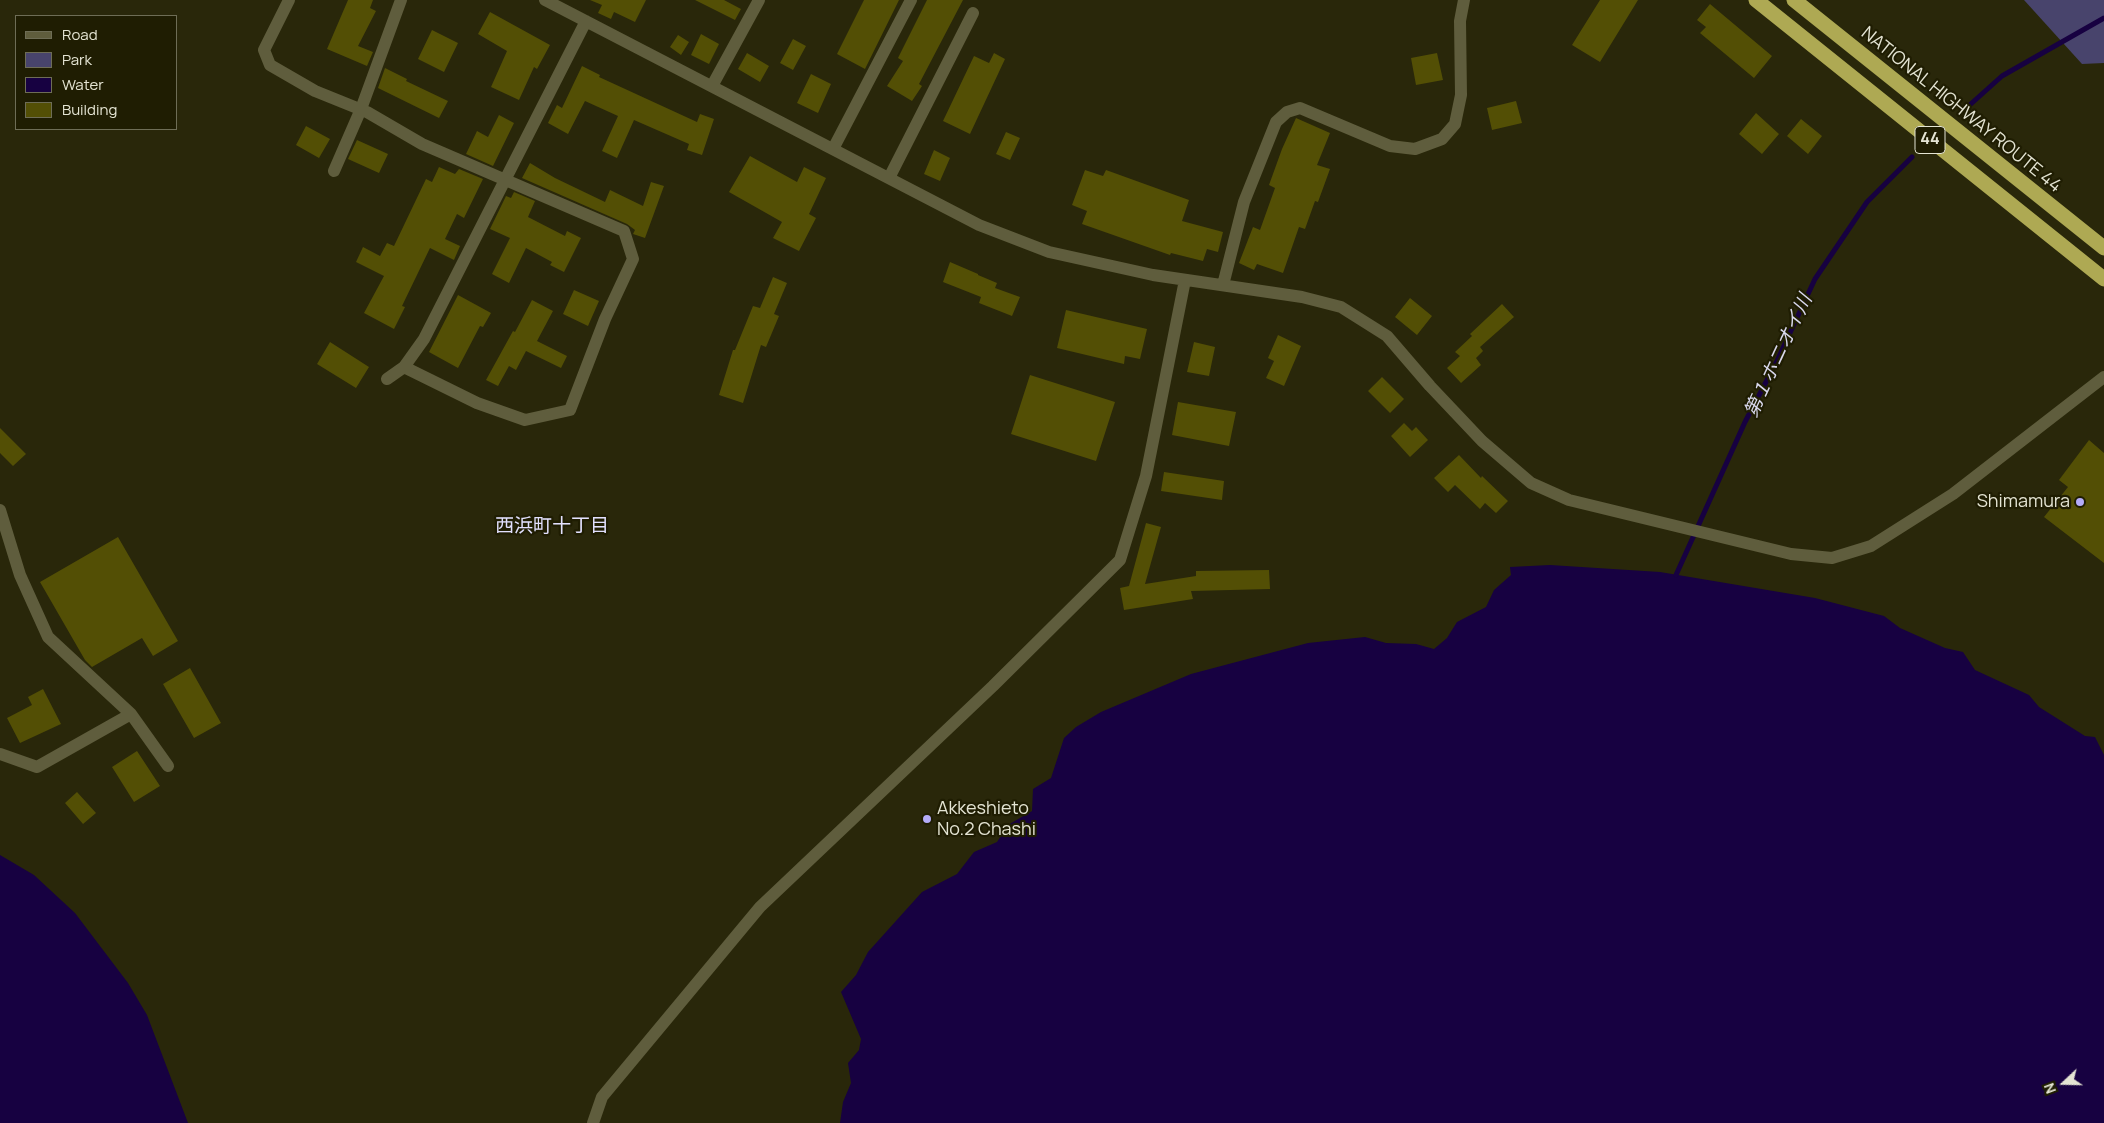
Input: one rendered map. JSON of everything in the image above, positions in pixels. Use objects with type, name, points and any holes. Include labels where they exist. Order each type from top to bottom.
[{"type":"highway","name":"44","points":[[1756,0],[2104,279]]},
{"type":"highway","name":"NATIONAL HIGHWAY ROUTE 44","points":[[1794,0],[2104,248]]},
{"type":"street","points":[[289,0],[264,50],[270,65],[314,91],[361,109],[422,144],[624,231],[633,259],[606,319],[570,410],[525,420],[476,404],[404,367]]},
{"type":"street","points":[[334,172],[361,109],[401,0]]},
{"type":"street","points":[[545,0],[979,225],[1048,252],[1153,275],[1302,297],[1341,307],[1387,336],[1430,386],[1482,441],[1531,483],[1569,500],[1791,554],[1832,558],[1871,546],[1953,494],[2104,377]]},
{"type":"street","points":[[712,86],[759,0]]},
{"type":"street","points":[[833,149],[911,0]]},
{"type":"street","points":[[1223,285],[1244,202],[1276,122],[1287,112],[1300,108],[1390,146],[1415,149],[1442,139],[1455,124],[1460,96],[1460,21],[1464,0]]},
{"type":"street","points":[[889,178],[973,14]]},
{"type":"street","points":[[387,379],[404,367],[424,339],[586,21]]},
{"type":"street","points":[[593,1123],[602,1096],[760,907],[993,686],[1120,560],[1146,476],[1185,280]]},
{"type":"street","points":[[0,510],[20,575],[48,637],[131,714],[168,766]]},
{"type":"street","points":[[0,754],[37,767],[131,714]]},
{"type":"green space","points":[[2024,0],[2104,0],[2104,63],[2082,64]]},
{"type":"water","points":[[1550,565],[1660,572],[1815,598],[1884,616],[1900,628],[1945,648],[1963,652],[1975,670],[2029,695],[2039,707],[2085,736],[2095,737],[2104,755],[2104,1123],[840,1123],[843,1102],[851,1083],[848,1063],[859,1050],[861,1039],[841,992],[856,975],[868,952],[922,892],[957,874],[974,852],[997,842],[1008,825],[1032,811],[1033,789],[1051,778],[1064,738],[1076,727],[1101,712],[1191,674],[1308,643],[1365,637],[1386,643],[1416,644],[1434,649],[1447,638],[1457,622],[1486,607],[1494,590],[1511,575],[1510,567]]},
{"type":"water","points":[[0,855],[34,875],[75,913],[128,983],[147,1015],[188,1123],[0,1123]]},
{"type":"building","points":[[348,0],[373,0],[370,8],[376,11],[358,46],[373,52],[367,66],[327,49]]},
{"type":"building","points":[[590,0],[646,0],[635,22],[614,12],[611,19],[598,13],[602,5]]},
{"type":"building","points":[[695,0],[724,0],[741,9],[735,20]]},
{"type":"building","points":[[864,0],[899,0],[865,69],[837,54]]},
{"type":"building","points":[[927,0],[963,0],[919,84],[922,86],[912,101],[887,86],[903,61],[898,58]]},
{"type":"building","points":[[1600,0],[1638,0],[1600,62],[1572,45]]},
{"type":"building","points":[[1710,4],[1772,56],[1754,78],[1700,33],[1706,27],[1697,20]]},
{"type":"building","points":[[490,12],[550,45],[537,69],[534,67],[519,100],[491,87],[507,51],[478,34]]},
{"type":"building","points":[[432,30],[458,43],[444,72],[418,59]]},
{"type":"building","points":[[701,34],[719,44],[709,64],[691,55]]},
{"type":"building","points":[[678,35],[689,42],[681,55],[670,47]]},
{"type":"building","points":[[793,39],[806,46],[793,70],[780,63]]},
{"type":"building","points":[[747,53],[769,66],[760,82],[738,69]]},
{"type":"building","points":[[994,53],[1005,59],[970,134],[943,121],[974,56],[989,63]]},
{"type":"building","points":[[1437,53],[1443,80],[1416,85],[1411,58]]},
{"type":"building","points":[[582,66],[600,75],[599,77],[697,122],[700,114],[714,119],[702,155],[687,150],[689,144],[634,120],[617,158],[602,151],[618,116],[585,101],[568,134],[548,123],[557,105],[562,108]]},
{"type":"building","points":[[385,68],[407,79],[406,81],[448,101],[439,118],[378,88]]},
{"type":"building","points":[[811,74],[831,84],[818,113],[797,103]]},
{"type":"building","points":[[1516,101],[1522,123],[1492,130],[1487,108]]},
{"type":"building","points":[[1756,113],[1779,134],[1762,154],[1739,134]]},
{"type":"building","points":[[499,115],[514,123],[493,166],[466,154],[477,131],[488,137]]},
{"type":"building","points":[[1296,118],[1330,133],[1317,165],[1330,169],[1318,202],[1315,201],[1305,229],[1299,227],[1283,273],[1257,264],[1254,270],[1239,263],[1253,227],[1260,230],[1275,188],[1269,185]]},
{"type":"building","points":[[1801,119],[1822,136],[1808,154],[1787,136]]},
{"type":"building","points":[[306,126],[330,139],[319,158],[296,145]]},
{"type":"building","points":[[1006,132],[1020,138],[1010,160],[996,154]]},
{"type":"building","points":[[357,140],[388,154],[379,173],[348,159]]},
{"type":"building","points":[[934,150],[950,158],[940,181],[924,174]]},
{"type":"building","points":[[750,156],[797,182],[804,167],[826,178],[809,214],[816,218],[799,251],[773,238],[782,222],[729,192]]},
{"type":"building","points":[[530,163],[555,178],[605,202],[610,190],[643,206],[651,182],[664,186],[645,238],[633,234],[635,230],[627,224],[522,178]]},
{"type":"building","points":[[439,167],[455,174],[459,169],[483,179],[464,218],[457,214],[445,239],[460,246],[454,260],[430,248],[402,306],[405,307],[394,329],[364,313],[384,276],[356,262],[363,247],[380,256],[387,243],[394,246],[426,179],[432,182]]},
{"type":"building","points":[[1085,170],[1103,176],[1106,170],[1189,200],[1182,221],[1223,232],[1218,252],[1207,249],[1203,261],[1171,253],[1170,255],[1082,224],[1087,211],[1072,205]]},
{"type":"building","points":[[514,192],[535,201],[528,217],[565,236],[567,231],[581,238],[564,272],[550,265],[552,262],[526,248],[509,283],[492,274],[510,238],[490,229],[506,196],[511,198]]},
{"type":"building","points":[[950,262],[997,283],[995,288],[1020,297],[1012,316],[979,303],[981,297],[943,282]]},
{"type":"building","points":[[773,277],[787,283],[774,314],[779,316],[766,347],[761,345],[743,403],[719,395],[733,350],[735,350],[753,306],[760,308]]},
{"type":"building","points":[[574,290],[599,301],[588,326],[563,314]]},
{"type":"building","points":[[458,295],[491,313],[483,327],[480,326],[458,368],[429,352]]},
{"type":"building","points":[[1410,298],[1432,316],[1417,335],[1395,317]]},
{"type":"building","points":[[532,300],[553,311],[537,341],[567,356],[561,368],[526,351],[516,370],[509,366],[498,386],[486,380]]},
{"type":"building","points":[[1502,304],[1514,317],[1480,347],[1483,351],[1476,358],[1481,365],[1461,383],[1447,368],[1460,356],[1455,352],[1472,336],[1470,334]]},
{"type":"building","points":[[1066,310],[1147,329],[1140,359],[1125,356],[1124,364],[1057,348]]},
{"type":"building","points":[[1278,335],[1301,346],[1284,386],[1266,378],[1274,361],[1268,358]]},
{"type":"building","points":[[330,342],[369,367],[356,388],[317,364]]},
{"type":"building","points":[[1194,342],[1215,347],[1209,376],[1187,372]]},
{"type":"building","points":[[1030,375],[1115,402],[1096,461],[1011,434]]},
{"type":"building","points":[[1382,377],[1404,399],[1390,413],[1368,391]]},
{"type":"building","points":[[1178,402],[1236,412],[1229,446],[1172,435]]},
{"type":"building","points":[[1404,423],[1412,431],[1416,427],[1428,440],[1410,457],[1391,436]]},
{"type":"building","points":[[0,428],[26,454],[13,466],[0,453]]},
{"type":"building","name":"Shimamura","points":[[2089,440],[2104,453],[2104,563],[2044,517],[2068,487],[2059,480]]},
{"type":"building","points":[[1459,455],[1481,478],[1482,476],[1508,501],[1496,513],[1485,503],[1480,509],[1455,485],[1448,492],[1434,478]]},
{"type":"building","points":[[1164,472],[1224,481],[1222,500],[1161,491]]},
{"type":"building","points":[[1146,523],[1161,527],[1145,584],[1196,576],[1196,571],[1269,570],[1270,589],[1191,591],[1193,599],[1124,610],[1120,588],[1129,586]]},
{"type":"building","points":[[118,537],[178,641],[153,656],[142,638],[92,667],[85,660],[40,582]]},
{"type":"building","points":[[190,668],[221,723],[194,738],[163,684]]},
{"type":"building","points":[[43,689],[61,724],[20,743],[7,718],[32,705],[28,697]]},
{"type":"building","points":[[137,751],[160,786],[134,802],[112,767]]},
{"type":"building","points":[[77,792],[96,813],[83,824],[65,803]]},
{"type":"waterway","name":"第１ホニオイ川","points":[[1963,111],[2002,76],[2104,18]]},
{"type":"waterway","name":"第１ホニオイ川","points":[[1676,575],[1745,422],[1776,363],[1815,279],[1867,202],[1912,157]]},
{"type":"place","name":"Shimamura","points":[[2080,502]]},
{"type":"place","name":"Akkeshieto No.2 Chashi","points":[[927,819]]},
{"type":"district","name":"西浜町十丁目","points":[[552,527]]}]
